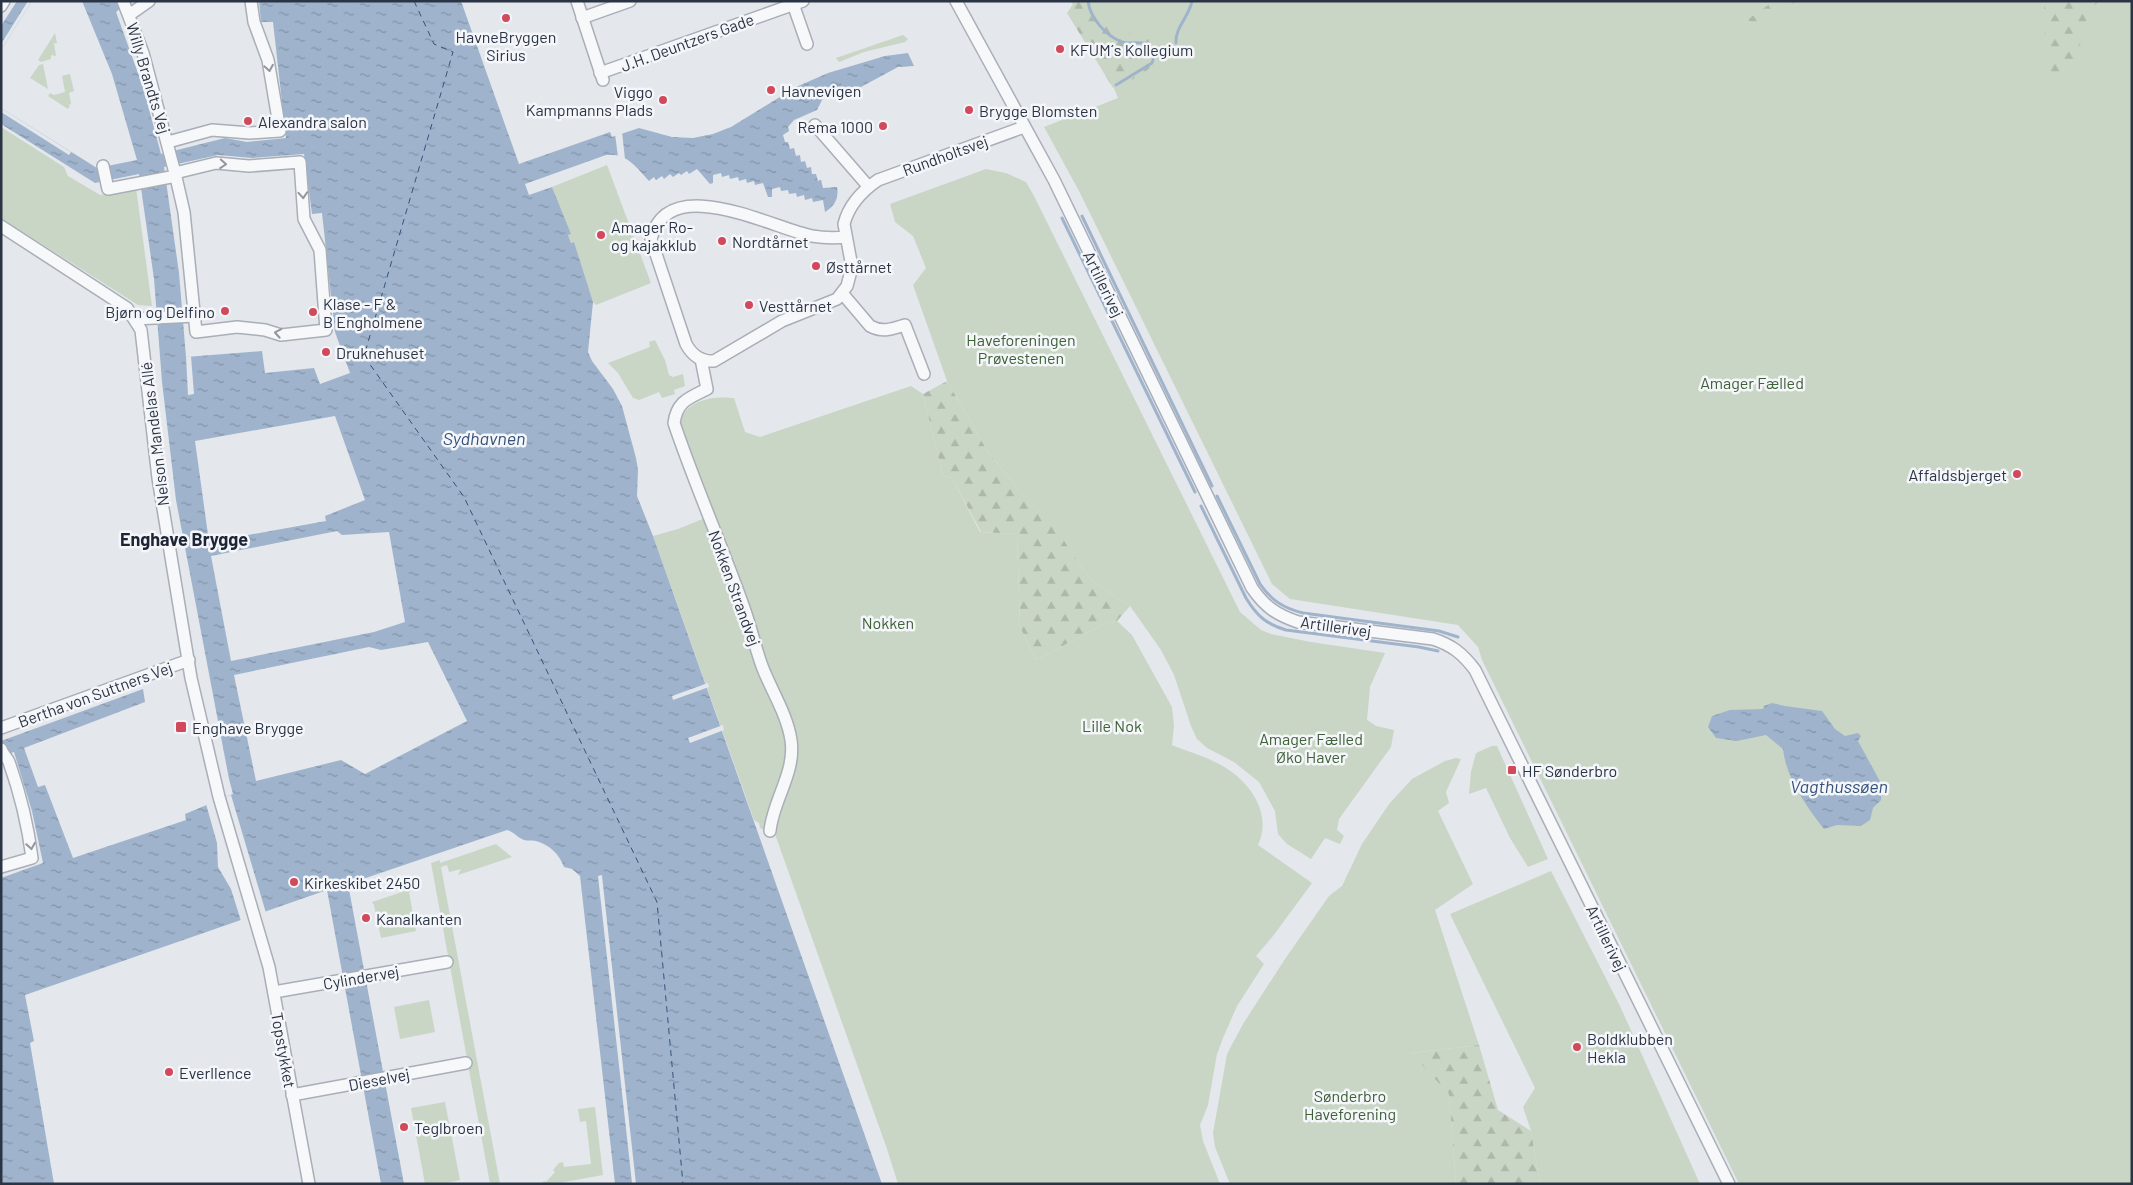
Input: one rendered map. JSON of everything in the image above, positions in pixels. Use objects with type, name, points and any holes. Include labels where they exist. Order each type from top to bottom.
[{"type":"street","points":[[1,6],[4,1]]},
{"type":"street","name":"Willy Brandts Vej","points":[[149,1],[126,7],[143,54],[169,146],[173,173],[184,212],[190,316],[196,332],[237,327],[265,330],[281,335],[326,330],[320,250],[304,219],[300,162],[249,166],[216,163],[173,173]]},
{"type":"street","name":"Willy Brandts Vej","points":[[169,146],[212,130],[250,134],[280,131],[268,60],[254,22],[251,1]]},
{"type":"street","points":[[577,1],[582,18],[630,1]]},
{"type":"street","name":"Artillerivej","points":[[956,1],[1054,180],[1252,588],[1261,602],[1283,617],[1298,622],[1433,639],[1446,643],[1464,656],[1474,670],[1728,1184]]},
{"type":"street","points":[[796,2],[807,44]]},
{"type":"street","name":"J.H. Deuntzers Gade","points":[[582,18],[601,76],[796,2]]},
{"type":"street","points":[[815,125],[868,186]]},
{"type":"street","name":"Rundholtsvej","points":[[842,293],[851,277],[852,267],[844,224],[847,213],[868,186],[878,180],[1024,128]]},
{"type":"street","points":[[103,166],[108,189],[139,183],[173,173]]},
{"type":"street","points":[[846,237],[810,236],[746,214],[714,208],[677,209],[662,218],[651,239],[686,344],[701,359],[708,361],[720,358],[782,321],[831,302],[842,293],[866,321],[876,329],[890,330],[905,325],[924,374]]},
{"type":"street","name":"Nelson Mandelas Allé","points":[[1,226],[127,308],[141,330],[158,478],[189,660],[219,799]]},
{"type":"street","points":[[135,319],[190,316]]},
{"type":"street","name":"Nokken Strandvej","points":[[701,359],[707,389],[682,403],[677,408],[674,423],[745,609],[762,665],[785,720],[791,740],[788,772],[771,818],[770,831]]},
{"type":"street","name":"Bertha von Suttners Vej","points":[[1,728],[189,660]]},
{"type":"street","points":[[1,867],[32,858],[21,802],[8,759],[2,754]]},
{"type":"street","name":"Topstykket","points":[[219,799],[266,953],[309,1184]]},
{"type":"street","name":"Cylindervej","points":[[274,992],[447,962]]},
{"type":"street","name":"Dieselvej","points":[[292,1095],[466,1063]]},
{"type":"green space","points":[[1070,1],[1098,1],[1110,22],[1122,31],[1146,36],[1146,29],[1149,27],[1155,28],[1160,38],[1161,52],[1152,66],[1137,77],[1113,88],[1067,13],[1073,4]]},
{"type":"green space","name":"Amager Fælled","points":[[1073,1],[2132,1],[2132,1184],[1739,1184],[1482,660],[1478,647],[1458,625],[1290,599],[1272,584],[1079,191],[1044,127],[1118,98],[1098,49]]},
{"type":"green space","points":[[1774,1],[1797,1],[1759,25],[1747,20]]},
{"type":"green space","points":[[2044,1],[2100,1],[2090,8],[2076,58],[2046,88]]},
{"type":"green space","points":[[55,33],[57,43],[51,44],[54,44],[56,56],[51,55],[51,59],[41,62],[38,60]]},
{"type":"green space","points":[[903,35],[908,39],[905,42],[864,52],[839,62],[836,58]]},
{"type":"green space","points":[[43,64],[48,89],[30,78],[39,65]]},
{"type":"green space","points":[[70,74],[74,91],[69,93],[71,103],[70,105],[67,103],[70,106],[68,109],[48,96],[50,93],[54,95],[65,92],[62,76]]},
{"type":"green space","points":[[1,127],[64,167],[68,176],[100,195],[136,188],[152,306],[138,305],[1,218]]},
{"type":"green space","name":"Amager Ro- og kajakklub","points":[[607,165],[651,283],[596,305],[593,302],[573,242],[571,243],[568,235],[570,234],[552,187]]},
{"type":"green space","name":"Haveforeningen Prøvestenen","points":[[986,169],[1006,173],[1026,182],[1240,612],[1261,630],[1271,634],[1385,653],[1370,687],[1367,720],[1376,726],[1394,730],[1391,747],[1339,819],[1337,830],[1344,836],[1340,844],[1325,838],[1311,859],[1287,844],[1278,834],[1275,811],[1259,782],[1234,762],[1207,748],[1197,739],[1174,675],[1161,650],[1130,606],[1094,582],[1056,530],[1018,489],[988,452],[947,381],[913,285],[926,268],[913,236],[895,222],[890,204]]},
{"type":"green space","points":[[655,340],[665,360],[669,375],[673,377],[683,374],[685,386],[674,390],[675,394],[662,398],[659,392],[639,400],[633,398],[618,373],[608,363],[650,347],[649,342]]},
{"type":"green space","points":[[947,381],[988,452],[1018,489],[1057,530],[1082,568],[1094,582],[1130,606],[1117,621],[1106,623],[1036,660],[1020,627],[1017,534],[981,532],[952,478],[943,476],[923,394]]},
{"type":"green space","points":[[911,386],[923,394],[943,476],[952,478],[980,532],[1017,534],[1020,627],[1036,660],[1106,623],[1117,621],[1132,635],[1172,707],[1174,726],[1172,745],[1210,760],[1237,776],[1246,785],[1260,807],[1262,832],[1258,845],[1312,883],[1256,956],[1264,964],[1237,1006],[1217,1054],[1208,1105],[1200,1125],[1203,1141],[1220,1184],[898,1184],[775,834],[797,758],[792,728],[767,669],[750,607],[680,422],[689,408],[695,404],[710,399],[734,398],[745,432],[760,437]]},
{"type":"green space","points":[[705,518],[785,735],[786,754],[784,765],[764,830],[754,820],[653,536],[678,529]]},
{"type":"green space","points":[[1492,746],[1497,746],[1548,859],[1528,867],[1510,838],[1486,788],[1469,794],[1471,772],[1476,753]]},
{"type":"green space","name":"Sønderbro Haveforening","points":[[1456,758],[1461,759],[1446,792],[1449,803],[1438,811],[1473,884],[1435,910],[1479,1045],[1411,1053],[1449,1093],[1456,1184],[1230,1184],[1215,1147],[1213,1133],[1227,1054],[1243,1024],[1285,959],[1329,896],[1342,886],[1362,844],[1389,804],[1412,779],[1445,761]]},
{"type":"green space","points":[[496,844],[512,857],[458,875],[461,869],[449,872],[447,865],[441,867],[500,1184],[490,1184],[431,863],[440,860],[440,863]]},
{"type":"green space","name":"Boldklubben Hekla","points":[[1551,871],[1620,1006],[1700,1184],[1540,1184],[1531,1131],[1523,1107],[1535,1088],[1450,914]]},
{"type":"green space","points":[[411,889],[409,892],[416,931],[381,938],[372,902]]},
{"type":"green space","points":[[429,1000],[435,1032],[400,1039],[394,1007]]},
{"type":"green space","points":[[1479,1045],[1498,1110],[1531,1131],[1540,1184],[1456,1184],[1449,1094],[1411,1053]]},
{"type":"green space","points":[[445,1102],[460,1180],[442,1184],[425,1184],[411,1108]]},
{"type":"green space","points":[[595,1107],[603,1175],[554,1184],[541,1184],[544,1181],[546,1182],[555,1172],[553,1170],[559,1163],[563,1162],[564,1167],[591,1164],[586,1121],[580,1122],[578,1109]]},
{"type":"water","points":[[17,1],[32,1],[1,50],[1,26]]},
{"type":"water","name":"Sydhavnen","points":[[82,1],[130,1],[116,12],[143,87],[161,154],[225,138],[247,142],[286,138],[273,22],[261,22],[259,1],[461,1],[519,164],[610,132],[612,137],[639,128],[672,137],[693,138],[713,134],[731,127],[796,87],[828,73],[885,56],[908,53],[914,66],[898,67],[861,87],[824,96],[817,110],[794,120],[788,127],[789,131],[783,135],[790,149],[794,148],[796,156],[800,155],[801,162],[805,161],[807,168],[811,167],[812,174],[816,174],[818,181],[821,180],[823,188],[837,187],[836,201],[825,212],[823,200],[813,202],[812,198],[805,200],[804,195],[797,197],[796,193],[789,194],[788,190],[781,191],[780,187],[772,189],[772,197],[768,197],[763,183],[755,185],[754,181],[747,183],[746,179],[739,181],[738,177],[730,179],[729,175],[722,177],[721,173],[713,175],[713,183],[710,184],[697,169],[689,174],[687,171],[673,177],[670,174],[664,179],[662,176],[656,180],[654,177],[649,181],[631,162],[620,156],[613,155],[606,155],[525,184],[529,195],[552,187],[571,234],[568,235],[571,243],[574,242],[593,302],[588,352],[622,406],[638,470],[637,496],[653,536],[882,1184],[615,1184],[580,876],[572,869],[564,867],[557,854],[546,845],[536,841],[524,840],[507,830],[348,884],[404,1184],[381,1184],[327,890],[25,995],[34,1041],[30,1043],[54,1184],[1,1184],[1,878],[43,863],[32,811],[14,752],[1,756],[1,741],[143,689],[145,702],[24,748],[38,787],[45,785],[73,858],[186,820],[185,814],[233,794],[176,500],[162,382],[154,279],[139,174],[95,183],[1,124],[1,108],[97,168],[137,160],[112,74]],"holes":[[[304,154],[312,214],[322,213],[335,332],[350,373],[320,384],[314,368],[265,373],[262,351],[186,357],[179,273],[164,167],[218,155],[252,158]],[[335,416],[365,500],[325,516],[326,521],[209,542],[195,441]],[[337,531],[342,535],[389,532],[405,622],[374,632],[231,661],[211,556]],[[428,642],[467,721],[365,774],[341,760],[256,781],[234,675],[369,647],[381,650]]]},
{"type":"water","name":"Vagthussøen","points":[[1772,703],[1822,711],[1835,729],[1845,736],[1858,733],[1861,736],[1858,741],[1882,785],[1881,800],[1873,808],[1870,820],[1861,826],[1837,825],[1824,829],[1798,791],[1788,770],[1783,749],[1766,735],[1737,741],[1716,738],[1708,727],[1712,716],[1730,710],[1763,709],[1764,706]]},
{"type":"pier","points":[[28,1],[32,1],[1,50],[1,44]]},
{"type":"pier","points":[[1,108],[71,152],[69,155],[1,112]]},
{"type":"pier","points":[[622,132],[625,159],[618,157],[615,134]]},
{"type":"pier","points":[[191,356],[194,394],[188,395],[186,357]]},
{"type":"pier","points":[[708,683],[709,687],[673,700],[672,696]]},
{"type":"pier","points":[[723,725],[724,730],[690,743],[688,738]]},
{"type":"pier","points":[[231,795],[266,913],[241,921],[231,889],[218,867],[217,843],[206,804]]},
{"type":"pier","points":[[602,875],[636,1184],[627,1184],[632,1183],[598,876]]},
{"type":"waterway","points":[[1088,1],[1095,20],[1110,35],[1122,42],[1149,45],[1154,51],[1152,63],[1116,85]]},
{"type":"waterway","points":[[1176,43],[1176,37],[1192,1]]},
{"type":"waterway","points":[[1082,216],[1212,486]]},
{"type":"waterway","points":[[1062,218],[1195,492]]},
{"type":"waterway","points":[[1217,496],[1260,584],[1273,599],[1289,609],[1303,613],[1439,631],[1458,637]]},
{"type":"waterway","points":[[1201,506],[1246,598],[1254,610],[1267,622],[1286,630],[1438,651]]},
{"type":"ferry route","points":[[414,1],[434,44],[453,52],[364,356],[464,497],[657,902],[683,1184]]},
{"type":"place","name":"HavneBryggen Sirius","points":[[506,18]]},
{"type":"place","name":"KFUM´s Kollegium","points":[[1060,49]]},
{"type":"place","name":"Havnevigen","points":[[771,90]]},
{"type":"place","name":"Viggo Kampmanns Plads","points":[[663,100]]},
{"type":"place","name":"Brygge Blomsten","points":[[969,110]]},
{"type":"place","name":"Alexandra salon","points":[[248,121]]},
{"type":"place","name":"Rema 1000","points":[[883,126]]},
{"type":"place","name":"Amager Ro- og kajakklub","points":[[601,235]]},
{"type":"place","name":"Nordtårnet","points":[[722,241]]},
{"type":"place","name":"Østtårnet","points":[[816,266]]},
{"type":"place","name":"Vesttårnet","points":[[749,305]]},
{"type":"place","name":"Bjørn og Delfino","points":[[225,311]]},
{"type":"place","name":"Klase - F & B Engholmene","points":[[313,312]]},
{"type":"place","name":"Druknehuset","points":[[326,352]]},
{"type":"place","name":"Affaldsbjerget","points":[[2017,474]]},
{"type":"place","name":"Enghave Brygge","points":[[181,727]]},
{"type":"place","name":"HF Sønderbro","points":[[1512,770]]},
{"type":"place","name":"Kirkeskibet 2450","points":[[294,882]]},
{"type":"place","name":"Kanalkanten","points":[[366,918]]},
{"type":"place","name":"Boldklubben Hekla","points":[[1577,1047]]},
{"type":"place","name":"Everllence","points":[[169,1072]]},
{"type":"place","name":"Teglbroen","points":[[404,1127]]},
{"type":"district","name":"Enghave Brygge","points":[[184,539]]},
{"type":"park label","name":"Nokken","points":[[888,622]]},
{"type":"park label","name":"Lille Nok","points":[[1112,725]]},
{"type":"park label","name":"Amager Fælled Øko Haver","points":[[1311,747]]}]
